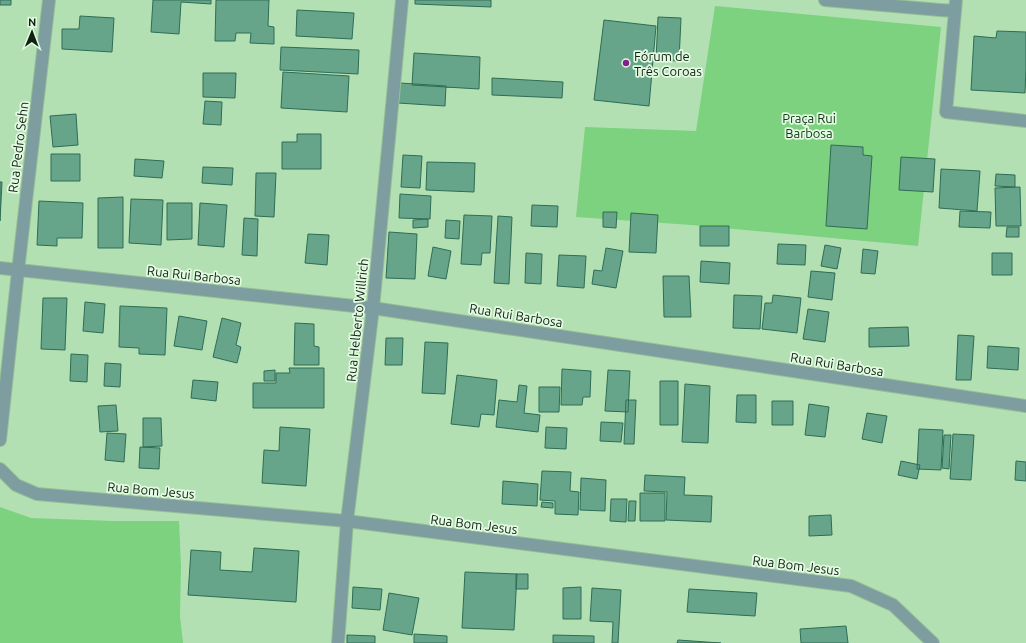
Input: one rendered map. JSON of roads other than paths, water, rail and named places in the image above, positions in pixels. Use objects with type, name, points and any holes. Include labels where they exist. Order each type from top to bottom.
[{"type":"street","name":"Rua Pedro Sehn","points":[[0,440],[50,0]]},
{"type":"street","name":"Rua Helberto Willrich","points":[[338,643],[347,521],[373,308],[402,0]]},
{"type":"street","points":[[825,0],[940,10],[956,5],[946,112],[1026,121]]},
{"type":"street","name":"Rua Rui Barbosa","points":[[0,268],[373,308],[1026,406]]},
{"type":"street","name":"Rua Bom Jesus","points":[[0,469],[16,485],[37,494],[347,521],[851,586],[893,605],[934,643]]},
{"type":"place","name":"Fórum de Três Coroas","points":[[626,63]]},
{"type":"park label","name":"Praça Rui Barbosa","points":[[809,126]]}]
